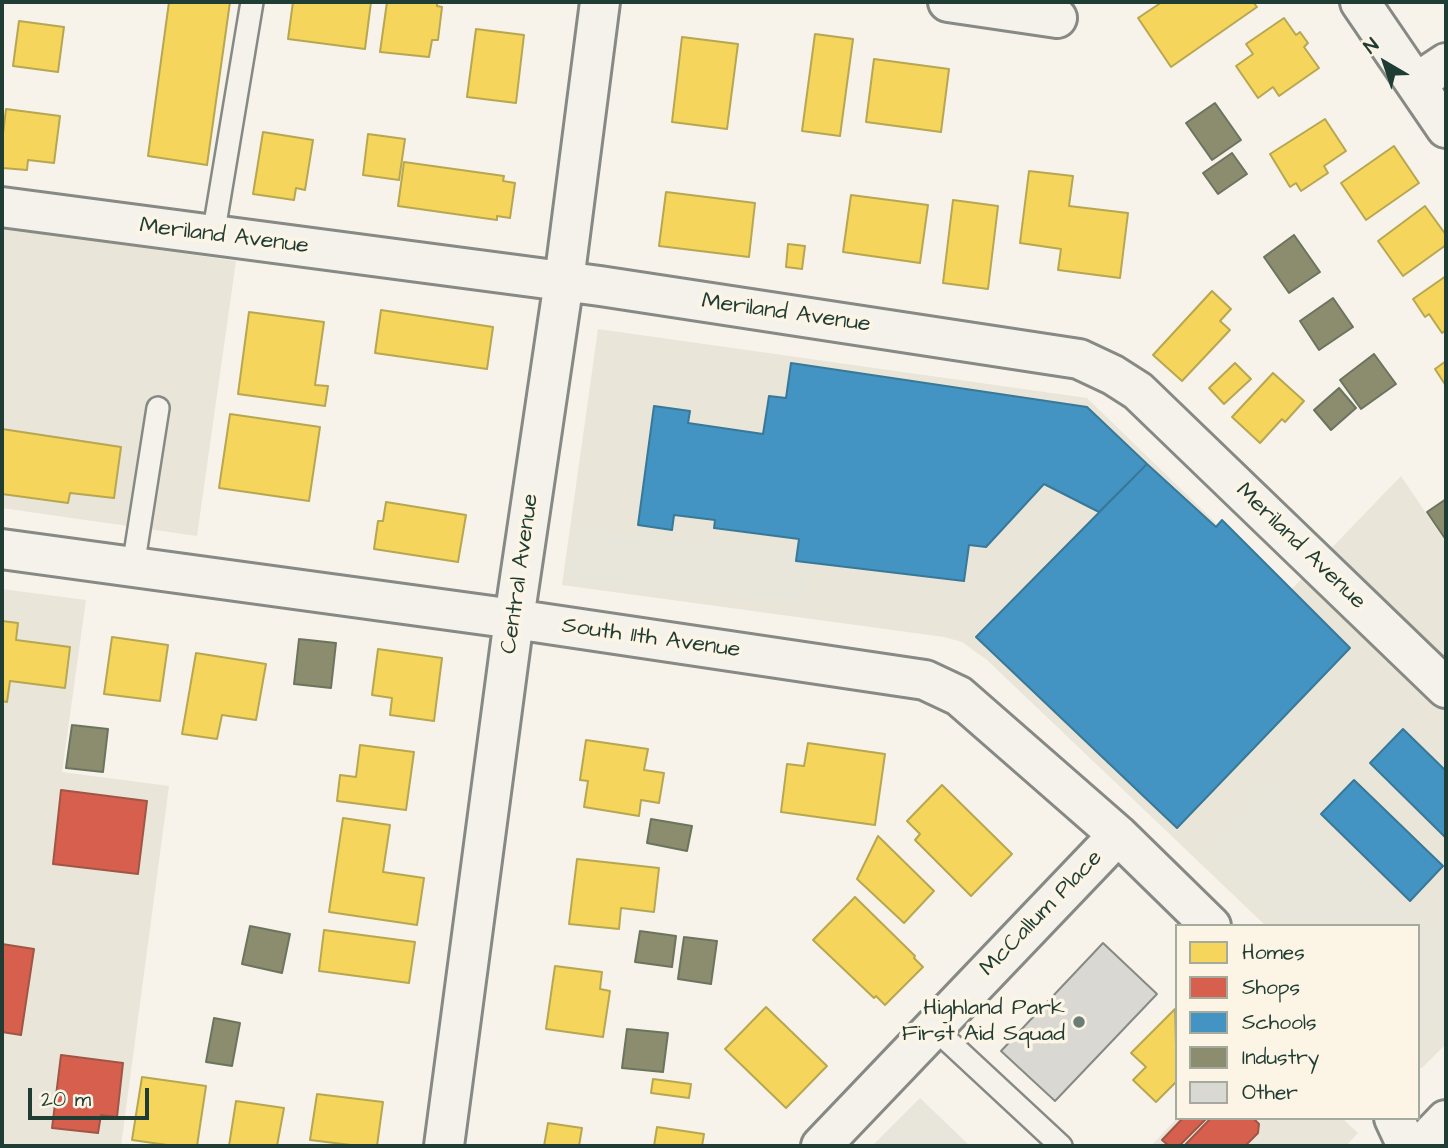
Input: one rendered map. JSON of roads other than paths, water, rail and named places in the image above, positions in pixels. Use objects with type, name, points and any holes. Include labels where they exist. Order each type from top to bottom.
[{"type":"street","name":"Central Avenue","points":[[444,1146],[600,2]]},
{"type":"street","points":[[948,2],[1057,18]]},
{"type":"street","points":[[1360,2],[1431,73],[1446,128]]},
{"type":"street","name":"Meriland Avenue","points":[[2,207],[564,281],[1079,359],[1113,375],[1138,391],[1446,688]]},
{"type":"street","name":"South 11th Avenue","points":[[2,549],[514,619],[925,680],[959,696],[1118,835],[1209,924]]},
{"type":"street","name":"McCallum Place","points":[[821,1146],[1118,835]]},
{"type":"street","points":[[1395,1120],[1407,1146]]},
{"type":"street","points":[[1421,1146],[1446,1120]]},
{"type":"lane","points":[[213,236],[252,2]]},
{"type":"lane","points":[[133,567],[158,408]]},
{"type":"lane","points":[[934,1028],[1061,1146]]},
{"type":"place","name":"Highland Park First Aid Squad","points":[[1079,1022]]}]
